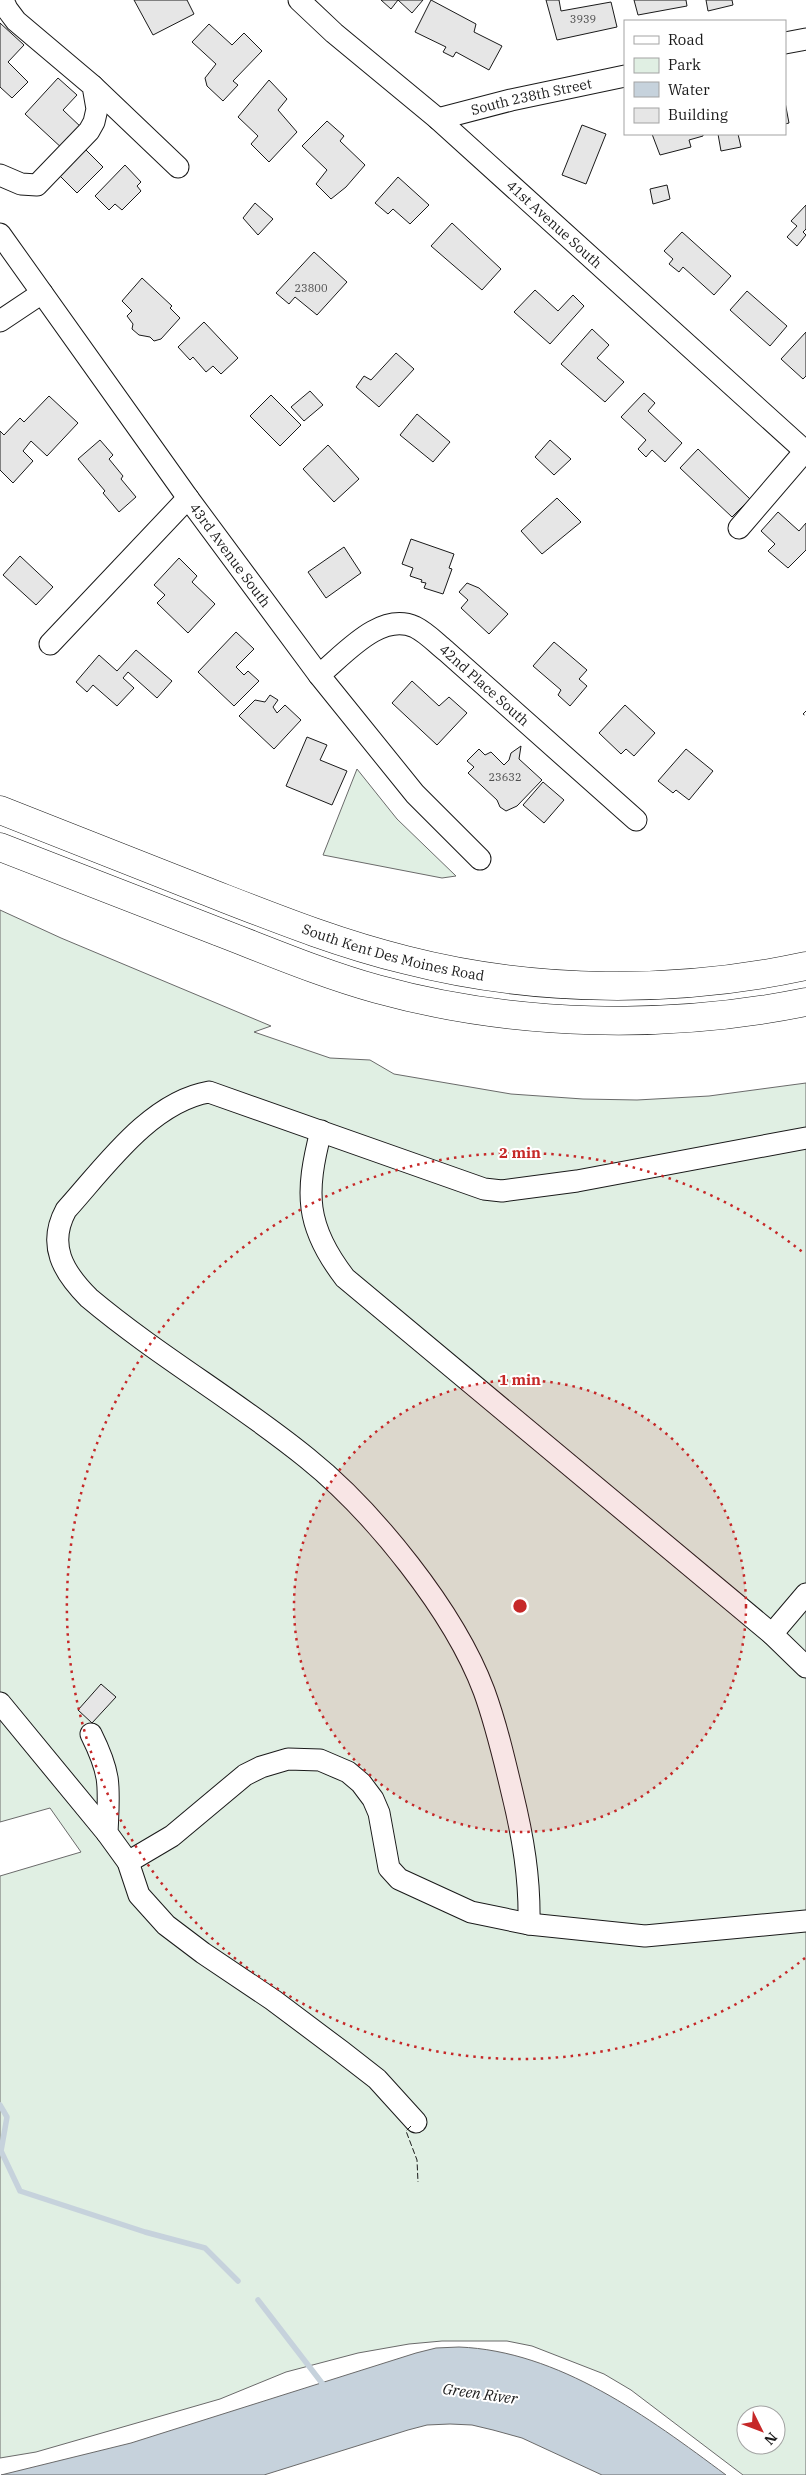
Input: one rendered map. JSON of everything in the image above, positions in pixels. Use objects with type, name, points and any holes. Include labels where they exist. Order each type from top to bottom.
[{"type":"highway","name":"South Kent Des Moines Road","points":[[0,810],[290,924],[345,943],[440,968],[557,984],[649,985],[747,977],[806,966]]},
{"type":"highway","points":[[0,847],[281,956],[378,989],[442,1004],[479,1010],[581,1020],[679,1020],[806,1002]]},
{"type":"street","points":[[4,0],[6,9],[16,22],[93,86],[178,167]]},
{"type":"street","name":"41st Avenue South","points":[[299,0],[334,33],[438,119],[806,452]]},
{"type":"street","points":[[786,43],[806,39]]},
{"type":"street","name":"South 238th Street","points":[[438,119],[510,100],[624,76]]},
{"type":"street","points":[[0,175],[21,184],[30,185],[37,185],[45,178],[89,131],[94,122],[97,104],[93,86]]},
{"type":"street","name":"43rd Avenue South","points":[[0,234],[188,498],[319,675],[414,794],[480,860]]},
{"type":"street","points":[[0,321],[42,293]]},
{"type":"street","points":[[740,528],[806,452]]},
{"type":"street","points":[[50,644],[188,498]]},
{"type":"street","name":"42nd Place South","points":[[319,675],[362,639],[382,627],[402,623],[415,627],[446,651],[636,820]]},
{"type":"street","points":[[529,1924],[530,1887],[524,1849],[500,1738],[484,1690],[466,1652],[419,1578],[348,1494],[308,1458],[105,1312],[75,1285],[61,1257],[57,1234],[58,1224],[66,1210],[136,1133],[172,1107],[195,1095],[209,1092],[484,1189],[502,1191],[577,1181],[806,1138]]},
{"type":"street","points":[[321,1131],[311,1168],[310,1192],[315,1228],[331,1260],[345,1278],[772,1634],[806,1667]]},
{"type":"street","points":[[772,1634],[806,1594]]},
{"type":"street","points":[[0,1703],[107,1833],[128,1862],[139,1895],[166,1925],[196,1948],[273,2000],[370,2074],[399,2101],[416,2122]]},
{"type":"street","points":[[91,1734],[106,1766],[110,1783],[107,1833]]},
{"type":"street","points":[[128,1862],[172,1836],[245,1775],[261,1766],[288,1759],[320,1760],[348,1772],[361,1783],[373,1799],[379,1813],[390,1868],[399,1879],[471,1912],[529,1924],[645,1936],[806,1921]]},
{"type":"green space","points":[[357,769],[397,819],[456,876],[442,878],[323,855]]},
{"type":"green space","points":[[0,910],[61,938],[271,1026],[254,1032],[330,1058],[370,1060],[394,1074],[511,1094],[583,1099],[637,1100],[709,1096],[806,1083],[806,2475],[743,2475],[631,2390],[604,2374],[532,2346],[507,2341],[442,2341],[409,2344],[358,2353],[286,2372],[220,2399],[36,2452],[0,2458],[0,1876],[81,1852],[50,1808],[0,1822]]},
{"type":"water","name":"Green River","points":[[459,2347],[496,2351],[532,2361],[567,2374],[634,2410],[726,2475],[602,2475],[522,2438],[472,2425],[450,2424],[427,2425],[408,2430],[264,2475],[1,2475],[131,2443],[416,2353],[436,2348]]},
{"type":"building","points":[[134,0],[187,0],[194,14],[153,35]]},
{"type":"building","points":[[381,0],[398,0],[391,9]]},
{"type":"building","points":[[398,0],[423,0],[412,13]]},
{"type":"building","points":[[431,0],[476,24],[474,32],[502,46],[489,70],[456,52],[453,57],[443,52],[446,47],[415,32]]},
{"type":"building","points":[[546,0],[559,0],[561,11],[611,2],[617,27],[557,40]]},
{"type":"building","points":[[634,0],[686,0],[687,6],[638,15]]},
{"type":"building","points":[[706,0],[732,0],[733,5],[708,11]]},
{"type":"building","points":[[0,23],[24,45],[8,62],[28,82],[12,98],[0,87]]},
{"type":"building","points":[[209,24],[232,45],[244,33],[262,51],[233,81],[238,85],[223,101],[207,86],[205,78],[216,64],[192,42]]},
{"type":"building","points":[[58,78],[77,95],[63,110],[83,129],[64,150],[25,114]]},
{"type":"building","points":[[269,80],[287,99],[278,110],[297,132],[269,162],[251,144],[258,136],[238,117]]},
{"type":"building","points":[[786,107],[789,123],[786,124]]},
{"type":"building","points":[[327,121],[344,136],[340,141],[365,165],[346,187],[331,199],[316,184],[327,170],[302,146]]},
{"type":"building","points":[[582,125],[606,134],[586,184],[562,175]]},
{"type":"building","points":[[652,135],[703,135],[689,140],[691,147],[660,155]]},
{"type":"building","points":[[718,135],[738,135],[741,147],[721,151]]},
{"type":"building","points":[[85,149],[103,167],[77,193],[59,175]]},
{"type":"building","points":[[125,165],[141,182],[137,186],[141,191],[122,210],[115,204],[109,210],[95,196]]},
{"type":"building","points":[[398,177],[429,205],[410,224],[393,209],[388,214],[375,203]]},
{"type":"building","points":[[667,185],[670,199],[653,204],[650,189]]},
{"type":"building","points":[[255,203],[273,219],[258,235],[243,218]]},
{"type":"building","points":[[806,205],[806,229],[803,232],[806,235],[797,246],[787,237],[797,226],[791,221]]},
{"type":"building","points":[[452,223],[501,269],[482,290],[431,246]]},
{"type":"building","points":[[682,232],[731,276],[714,295],[683,267],[679,272],[669,264],[673,259],[664,251]]},
{"type":"building","points":[[314,252],[347,282],[317,315],[295,297],[289,304],[276,293]]},
{"type":"building","points":[[142,278],[172,306],[170,308],[180,318],[161,339],[154,341],[150,337],[139,335],[132,329],[133,324],[127,316],[132,311],[122,301]]},
{"type":"building","points":[[535,290],[558,311],[573,295],[584,306],[550,344],[514,312]]},
{"type":"building","points":[[747,291],[787,326],[770,346],[730,310]]},
{"type":"building","points":[[204,322],[238,358],[221,374],[213,366],[206,372],[193,357],[190,360],[178,347]]},
{"type":"building","points":[[592,329],[609,345],[597,358],[624,382],[605,402],[561,364]]},
{"type":"building","points":[[806,332],[806,376],[803,379],[781,359]]},
{"type":"building","points":[[396,353],[414,369],[379,407],[356,387],[364,376],[371,380]]},
{"type":"building","points":[[310,391],[323,405],[304,421],[291,407]]},
{"type":"building","points":[[644,393],[655,403],[648,411],[682,443],[665,462],[652,450],[646,457],[638,449],[646,440],[621,417]]},
{"type":"building","points":[[271,395],[301,425],[280,446],[250,416]]},
{"type":"building","points":[[49,396],[78,423],[47,456],[31,441],[23,451],[33,461],[13,483],[0,470],[0,431],[4,435],[20,418],[24,422]]},
{"type":"building","points":[[417,414],[450,442],[433,462],[400,435]]},
{"type":"building","points":[[100,440],[113,455],[109,459],[123,476],[121,479],[136,497],[119,512],[103,493],[105,491],[78,459]]},
{"type":"building","points":[[550,440],[571,459],[554,475],[535,457]]},
{"type":"building","points":[[328,445],[359,479],[334,502],[303,469]]},
{"type":"building","points":[[698,449],[750,499],[732,517],[680,468]]},
{"type":"building","points":[[557,498],[581,522],[542,554],[521,531]]},
{"type":"building","points":[[778,512],[799,531],[806,523],[806,550],[788,568],[768,551],[775,544],[761,531]]},
{"type":"building","points":[[411,539],[454,554],[449,568],[452,569],[443,594],[424,588],[426,583],[410,576],[413,568],[402,564]]},
{"type":"building","points":[[344,547],[361,573],[326,598],[308,572]]},
{"type":"building","points":[[20,556],[53,587],[36,605],[3,575]]},
{"type":"building","points":[[179,558],[197,576],[192,582],[215,604],[188,633],[157,603],[165,595],[154,585]]},
{"type":"building","points":[[467,583],[479,588],[508,614],[489,634],[461,608],[468,600],[459,592]]},
{"type":"building","points":[[236,632],[254,649],[236,667],[244,675],[248,671],[259,681],[234,706],[198,672]]},
{"type":"building","points":[[554,642],[587,670],[579,679],[587,686],[570,706],[558,695],[561,690],[533,666]]},
{"type":"building","points":[[136,650],[172,681],[157,698],[128,672],[123,678],[134,688],[117,706],[93,685],[87,692],[76,682],[99,655],[117,671]]},
{"type":"building","points":[[412,681],[439,706],[449,697],[467,713],[437,745],[392,703]]},
{"type":"building","points":[[270,695],[278,700],[273,707],[277,713],[285,705],[301,720],[274,749],[239,716],[255,700],[265,702]]},
{"type":"building","points":[[625,705],[655,733],[634,756],[626,749],[621,754],[599,733]]},
{"type":"building","points":[[307,737],[327,745],[320,760],[347,771],[332,805],[286,786]]},
{"type":"building","points":[[521,746],[519,759],[542,780],[517,806],[506,811],[468,773],[474,767],[467,761],[479,749],[485,755],[491,752],[504,765],[509,760],[511,753]]},
{"type":"building","points":[[686,749],[713,771],[689,800],[676,790],[673,793],[658,781]]},
{"type":"building","points":[[543,782],[564,800],[544,823],[523,805]]},
{"type":"building","points":[[101,1684],[116,1697],[92,1723],[78,1710]]},
{"type":"waterway","points":[[0,2105],[7,2117],[1,2151],[20,2191],[145,2232],[205,2248],[238,2281]]},
{"type":"waterway","points":[[258,2300],[325,2387]]},
{"type":"fence","points":[[806,711],[803,714],[806,716]]},
{"type":"fence","points":[[411,2126],[406,2131],[417,2160],[418,2182]]}]
